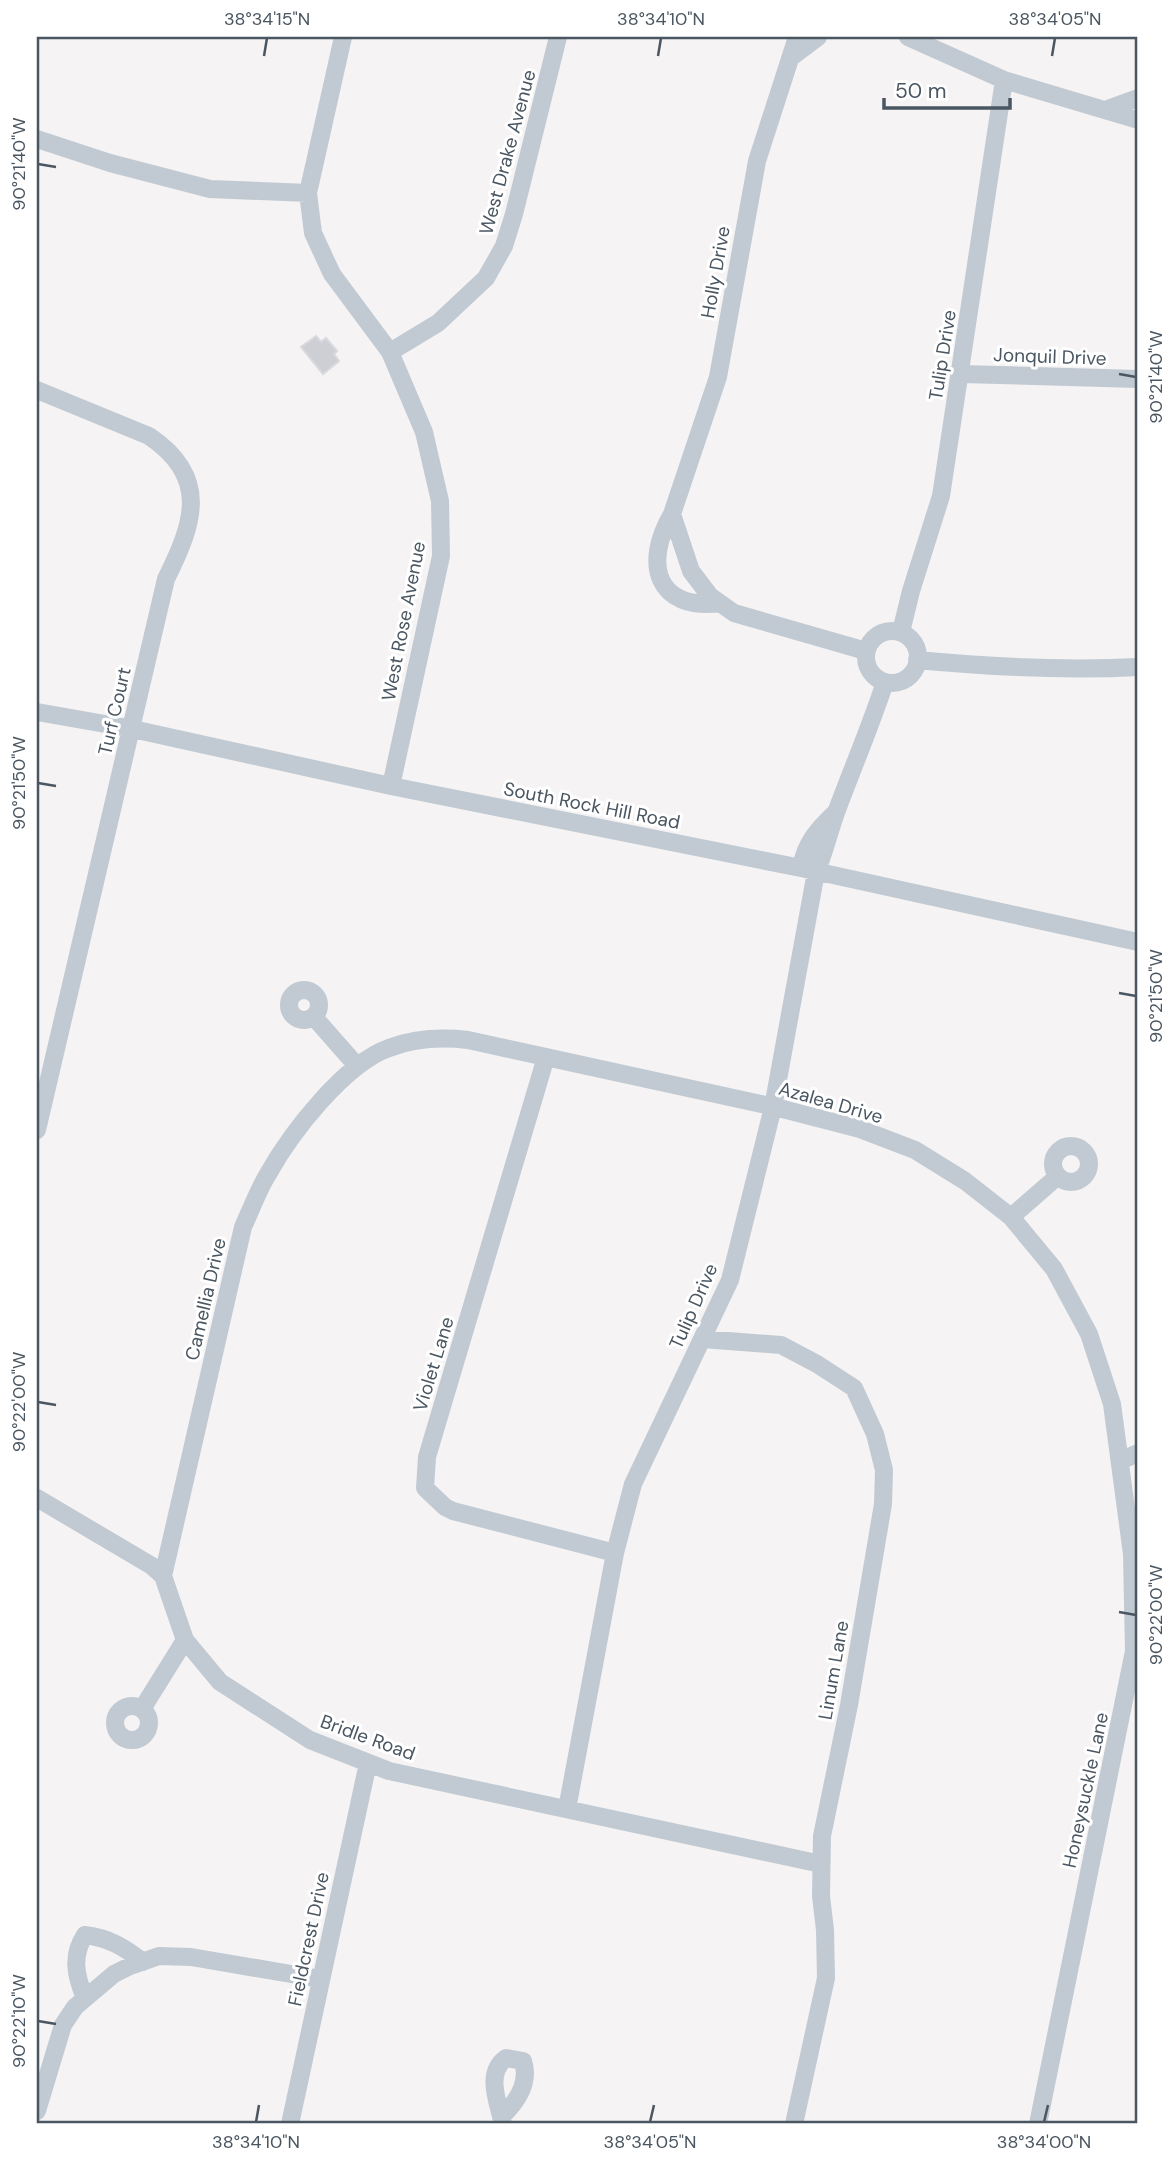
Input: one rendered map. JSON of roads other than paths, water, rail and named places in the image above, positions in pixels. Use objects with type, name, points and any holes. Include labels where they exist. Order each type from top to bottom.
[{"type":"street","name":"West Rose Avenue","points":[[343,37],[308,193],[313,233],[332,274],[390,352],[425,432],[440,501],[442,525],[441,556],[391,786]]},
{"type":"street","name":"West Drake Avenue","points":[[390,352],[438,323],[486,278],[504,246],[558,37]]},
{"type":"street","name":"Holly Drive","points":[[720,603],[705,605],[676,598],[665,588],[657,563],[657,551],[718,377],[752,180],[797,37]]},
{"type":"street","points":[[790,58],[818,37]]},
{"type":"street","points":[[908,37],[1004,79],[1138,120]]},
{"type":"street","name":"Tulip Drive","points":[[901,632],[941,496],[1004,79]]},
{"type":"street","points":[[1108,109],[1138,98]]},
{"type":"street","points":[[37,139],[110,163],[210,189],[308,193]]},
{"type":"street","name":"Jonquil Drive","points":[[961,374],[1138,379]]},
{"type":"street","name":"Turf Court","points":[[37,390],[149,436],[162,444],[179,462],[190,485],[191,505],[184,544],[166,579],[37,1130]]},
{"type":"street","name":"Holly Drive","points":[[672,514],[691,571],[710,596],[734,613],[866,651]]},
{"type":"street","points":[[883,632],[901,632],[914,643],[917,660],[915,668],[902,680],[885,682],[868,667],[866,651],[876,636],[883,632]]},
{"type":"street","points":[[917,660],[1091,670],[1138,667]]},
{"type":"street","name":"Tulip Drive","points":[[567,1809],[615,1553],[634,1484],[730,1280],[774,1107],[808,870],[827,848],[836,812],[867,737],[885,682]]},
{"type":"street","name":"South Rock Hill Road","points":[[37,712],[132,729],[391,786],[808,870],[1138,943]]},
{"type":"street","points":[[314,1017],[358,1066]]},
{"type":"street","name":"Azalea Drive","points":[[358,1066],[387,1048],[440,1037],[468,1040],[774,1107],[860,1129],[915,1150],[965,1181],[1011,1217],[1054,1269],[1089,1334],[1112,1404],[1120,1461]]},
{"type":"street","name":"Violet Lane","points":[[546,1057],[427,1457],[425,1488],[453,1511],[615,1553]]},
{"type":"street","name":"Camellia Drive","points":[[163,1576],[243,1227],[268,1174],[283,1152],[322,1098],[358,1066]]},
{"type":"street","points":[[1011,1217],[1058,1176]]},
{"type":"street","name":"Linum Lane","points":[[702,1339],[781,1345],[854,1388],[875,1434],[884,1470],[883,1504],[849,1705],[822,1836],[825,1978],[794,2124]]},
{"type":"street","points":[[1120,1461],[1138,1453]]},
{"type":"street","name":"Honeysuckle Lane","points":[[1038,2124],[1134,1651],[1132,1554],[1120,1461]]},
{"type":"street","points":[[37,1498],[152,1566],[163,1576]]},
{"type":"street","name":"Bridle Road","points":[[163,1576],[185,1640],[220,1682],[310,1740],[389,1771],[821,1864]]},
{"type":"street","points":[[142,1709],[185,1640]]},
{"type":"street","name":"Fieldcrest Drive","points":[[290,2124],[368,1763]]},
{"type":"street","points":[[85,1998],[78,1982],[76,1964],[78,1946],[85,1935],[101,1937],[122,1946],[143,1962]]},
{"type":"street","points":[[37,2111],[63,2025],[75,2007],[114,1974],[159,1956],[191,1957],[320,1979]]}]
